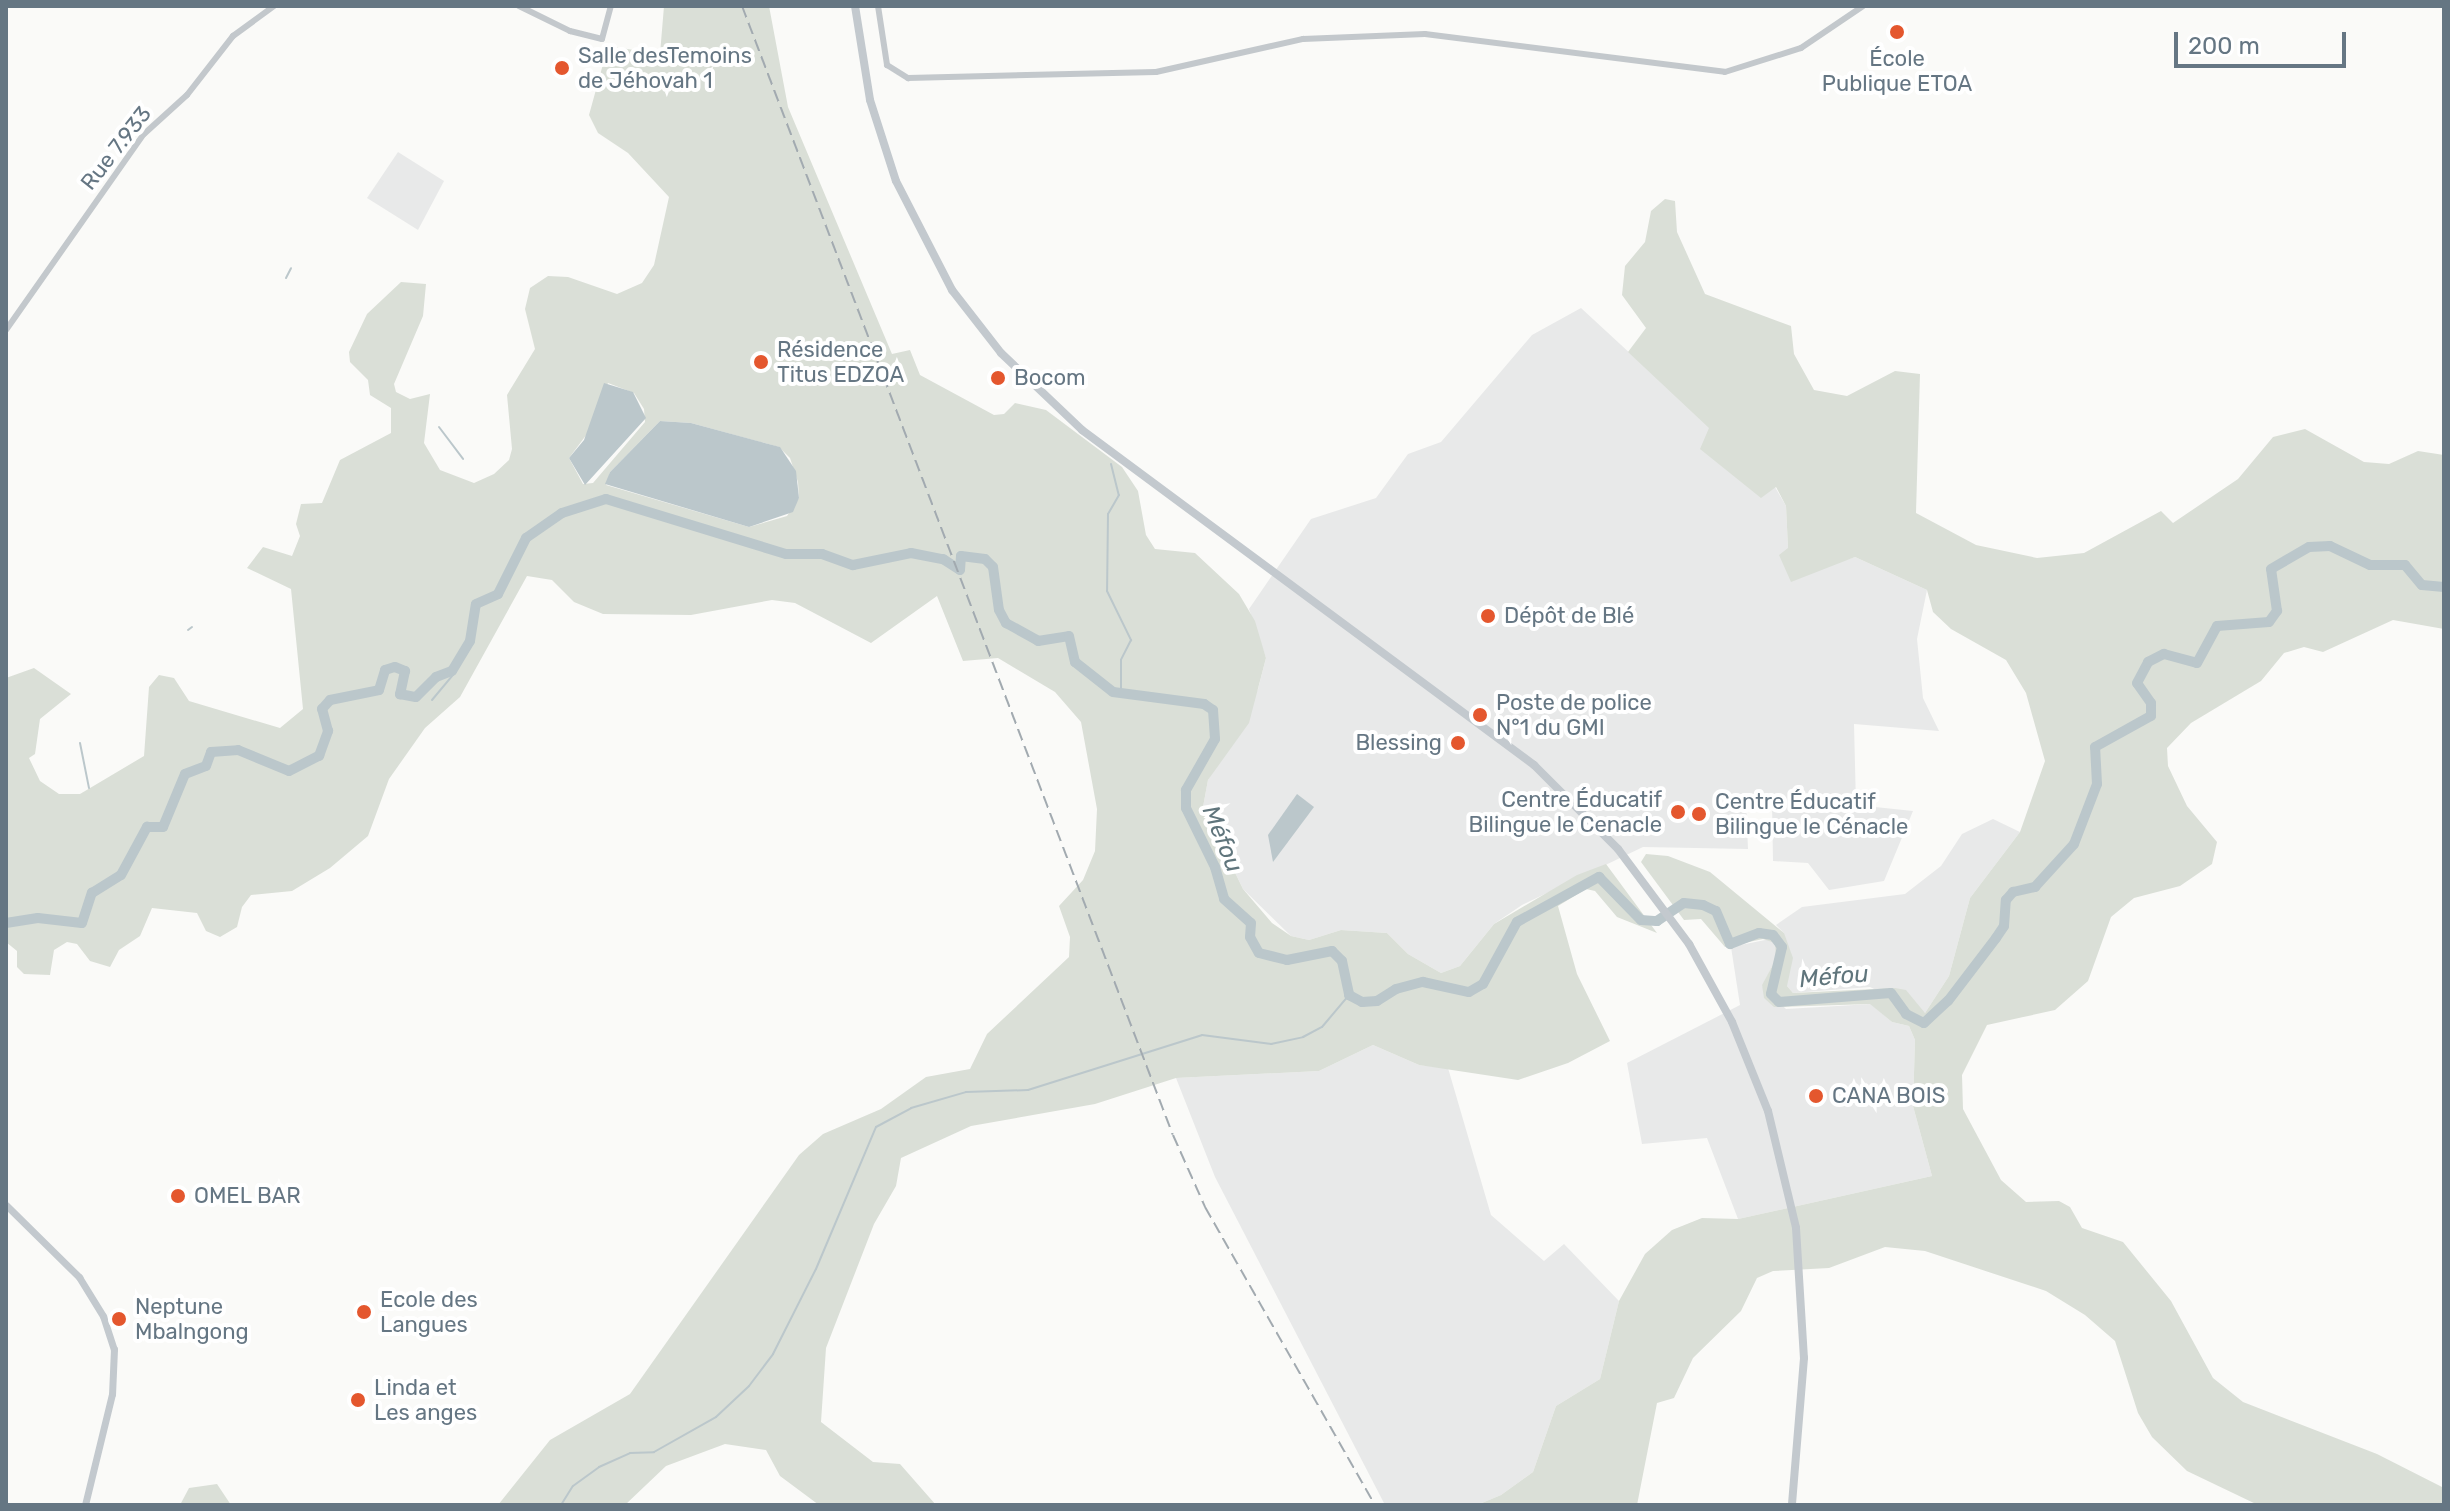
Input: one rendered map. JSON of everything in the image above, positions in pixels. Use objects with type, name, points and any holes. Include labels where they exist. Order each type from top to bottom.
[{"type":"highway","points":[[855,6],[870,100],[896,181],[952,290],[1001,353],[1082,430],[1534,765],[1600,830],[1661,903],[1716,989],[1751,1067],[1774,1130],[1792,1208],[1805,1326],[1792,1505]]},
{"type":"main road","points":[[6,1205],[93,1297],[116,1359],[85,1505]]},
{"type":"street","name":"Rue 7.933","points":[[6,330],[135,145],[187,95],[225,44],[274,6]]},
{"type":"street","points":[[519,6],[570,31],[602,39],[611,6]]},
{"type":"street","points":[[878,6],[887,65],[908,78],[1156,72],[1303,39],[1425,34],[1725,72],[1801,48],[1863,6]]},
{"type":"shaded area","points":[[664,6],[769,6],[788,107],[892,354],[910,350],[920,375],[994,415],[1004,414],[1015,403],[1046,410],[1122,467],[1138,491],[1146,535],[1155,549],[1195,553],[1239,594],[1255,621],[1266,658],[1249,723],[1208,780],[1203,807],[1243,889],[1272,923],[1291,936],[1309,940],[1341,930],[1387,933],[1408,954],[1441,973],[1460,966],[1494,924],[1577,875],[1606,864],[1657,933],[1617,917],[1595,891],[1586,889],[1558,906],[1577,974],[1610,1041],[1568,1063],[1518,1080],[1419,1065],[1373,1045],[1319,1071],[1176,1078],[1095,1104],[971,1126],[901,1158],[896,1186],[874,1224],[826,1348],[821,1422],[873,1462],[900,1464],[936,1505],[819,1505],[780,1476],[766,1450],[725,1444],[666,1466],[625,1505],[498,1505],[550,1440],[630,1394],[799,1155],[823,1134],[881,1109],[926,1077],[970,1069],[987,1034],[1069,957],[1070,937],[1059,906],[1083,880],[1095,851],[1097,809],[1081,722],[1055,692],[998,658],[963,661],[937,596],[871,643],[795,603],[772,600],[691,615],[603,614],[574,602],[552,580],[527,576],[460,697],[425,728],[389,779],[368,836],[330,868],[292,891],[251,895],[242,907],[237,927],[220,937],[206,931],[197,913],[152,908],[140,936],[119,950],[110,967],[90,961],[77,944],[67,942],[54,950],[50,975],[24,974],[17,967],[17,951],[6,942],[6,678],[34,668],[71,694],[40,719],[35,754],[29,758],[40,781],[59,794],[80,794],[144,756],[149,687],[159,675],[174,678],[189,701],[280,728],[303,709],[291,589],[247,568],[263,547],[292,556],[300,536],[296,524],[301,504],[322,503],[340,460],[391,433],[391,408],[370,395],[368,380],[350,362],[349,352],[367,314],[401,282],[426,284],[423,316],[394,384],[396,392],[410,399],[430,394],[424,443],[440,470],[474,483],[494,474],[509,460],[512,449],[507,395],[535,349],[525,309],[530,288],[548,276],[568,277],[617,294],[642,283],[654,265],[669,197],[628,153],[598,133],[589,115],[608,46],[660,54]],"holes":[[[608,383],[634,393],[644,409],[645,422],[593,483],[583,484],[569,458],[587,434]],[[660,421],[691,423],[779,447],[790,458],[798,482],[799,498],[787,516],[749,527],[606,485],[610,472]]]},
{"type":"shaded area","points":[[398,152],[444,181],[418,230],[367,198]]},
{"type":"shaded area","points":[[1665,199],[1675,201],[1677,232],[1705,294],[1791,326],[1794,354],[1814,390],[1847,396],[1895,371],[1920,374],[1916,513],[1976,545],[2037,558],[2084,553],[2161,511],[2173,523],[2238,479],[2273,437],[2305,429],[2364,462],[2389,464],[2418,451],[2444,455],[2444,629],[2393,620],[2323,652],[2304,647],[2284,653],[2261,681],[2191,723],[2167,748],[2168,766],[2187,806],[2217,842],[2212,864],[2180,886],[2134,898],[2111,917],[2088,981],[2055,1010],[1987,1025],[1962,1075],[1963,1109],[2001,1180],[2026,1202],[2059,1201],[2070,1207],[2082,1228],[2123,1242],[2171,1301],[2213,1378],[2243,1402],[2377,1454],[2444,1488],[2444,1505],[2258,1505],[2187,1471],[2152,1437],[2138,1413],[2115,1341],[2085,1315],[2046,1291],[1925,1251],[1885,1247],[1829,1268],[1773,1271],[1757,1278],[1741,1311],[1693,1358],[1674,1398],[1657,1403],[1637,1505],[1477,1505],[1501,1495],[1533,1472],[1556,1406],[1600,1379],[1619,1301],[1645,1254],[1672,1230],[1702,1218],[1738,1219],[1932,1176],[1913,1106],[1915,1040],[1909,1026],[1892,1022],[1870,1004],[1774,1007],[1764,998],[1762,985],[1776,959],[1775,943],[1763,939],[1725,947],[1701,919],[1684,920],[1641,862],[1646,854],[1668,856],[1710,872],[1784,933],[1793,958],[1787,986],[1793,993],[1895,988],[1906,990],[1925,1013],[1949,976],[1970,898],[2020,832],[2045,761],[2026,693],[2006,660],[1951,629],[1933,612],[1927,590],[1855,557],[1791,582],[1779,555],[1788,548],[1786,506],[1776,487],[1761,498],[1700,449],[1709,428],[1628,352],[1646,328],[1622,295],[1625,266],[1645,242],[1651,211]]},
{"type":"shaded area","points":[[1581,308],[1775,487],[1786,506],[1788,548],[1812,571],[1855,557],[1927,590],[1917,639],[1923,698],[1939,731],[1854,724],[1856,805],[1913,811],[1884,881],[1829,890],[1808,863],[1773,861],[1772,802],[1746,801],[1748,849],[1643,847],[1522,905],[1494,924],[1460,966],[1441,973],[1408,954],[1387,933],[1341,930],[1309,940],[1291,936],[1243,889],[1203,807],[1208,780],[1258,689],[1266,658],[1249,609],[1311,519],[1376,498],[1408,454],[1441,442],[1532,335]]},
{"type":"shaded area","points":[[604,383],[633,392],[646,418],[585,485],[569,458],[584,440]]},
{"type":"shaded area","points":[[660,421],[691,423],[780,447],[796,471],[799,498],[793,512],[749,527],[605,484],[610,472]]},
{"type":"shaded area","points":[[1297,794],[1314,807],[1273,862],[1268,835]]},
{"type":"shaded area","points":[[1993,819],[2020,832],[1970,898],[1949,976],[1925,1013],[1870,987],[1793,993],[1787,986],[1784,933],[1776,925],[1802,907],[1905,894],[1941,866],[1962,834]]},
{"type":"shaded area","points":[[1770,939],[1778,950],[1762,986],[1786,1009],[1871,1004],[1892,1022],[1909,1026],[1915,1040],[1913,1106],[1932,1176],[1738,1219],[1707,1138],[1642,1144],[1627,1063],[1740,1005],[1731,947]]},
{"type":"shaded area","points":[[1373,1045],[1419,1065],[1448,1068],[1491,1215],[1544,1261],[1564,1244],[1619,1301],[1600,1379],[1556,1406],[1533,1472],[1501,1495],[1477,1505],[1385,1505],[1215,1177],[1176,1078],[1319,1071]]},
{"type":"shaded area","points":[[217,1484],[231,1505],[180,1505],[189,1488]]},
{"type":"waterway","points":[[286,278],[291,268]]},
{"type":"waterway","points":[[439,427],[463,459]]},
{"type":"waterway","points":[[1111,464],[1119,495],[1108,514],[1107,591],[1131,640],[1121,660],[1121,690]]},
{"type":"waterway","name":"Méfou","points":[[6,923],[38,918],[82,923],[92,893],[121,875],[147,827],[163,827],[185,774],[206,766],[211,752],[238,750],[289,771],[319,756],[328,731],[322,709],[330,700],[379,690],[385,670],[395,667],[405,671],[400,694],[416,697],[436,677],[452,671],[470,641],[476,604],[498,594],[526,538],[562,513],[606,499],[786,554],[822,554],[853,565],[911,553],[943,559],[960,570],[961,556],[985,559],[993,567],[999,610],[1006,623],[1038,641],[1069,636],[1075,662],[1113,692],[1204,704],[1213,710],[1215,739],[1186,790],[1186,808],[1215,867],[1224,899],[1251,923],[1250,937],[1259,953],[1287,960],[1332,951],[1342,961],[1349,995],[1362,1002],[1377,1001],[1396,989],[1423,982],[1469,992],[1483,984],[1517,922],[1599,877],[1641,920],[1657,921],[1684,903],[1703,905],[1716,911],[1730,944],[1759,933],[1773,935],[1782,947],[1771,994],[1779,1002],[1891,993],[1906,1014],[1924,1023],[1948,1001],[1996,938],[2004,926],[2006,900],[2013,892],[2035,887],[2074,844],[2097,784],[2095,747],[2151,716],[2151,703],[2137,683],[2148,662],[2164,654],[2197,663],[2217,626],[2269,622],[2277,611],[2271,569],[2309,547],[2330,546],[2370,565],[2405,565],[2422,585],[2444,587]]},
{"type":"waterway","points":[[188,630],[192,627]]},
{"type":"waterway","points":[[432,700],[453,675]]},
{"type":"waterway","points":[[80,743],[89,788]]},
{"type":"waterway","points":[[561,1505],[573,1486],[599,1467],[630,1453],[654,1452],[716,1417],[749,1386],[773,1354],[816,1269],[876,1127],[911,1108],[966,1092],[1028,1090],[1202,1035],[1271,1044],[1303,1037],[1322,1027],[1349,995]]},
{"type":"railway","points":[[742,6],[1173,1135],[1205,1207],[1375,1505]]},
{"type":"place","name":"École Publique ETOA","points":[[1897,32]]},
{"type":"place","name":"Salle desTemoins de Jéhovah 1","points":[[562,68]]},
{"type":"place","name":"Résidence Titus EDZOA","points":[[761,362]]},
{"type":"place","name":"Bocom","points":[[998,378]]},
{"type":"place","name":"Dépôt de Blé","points":[[1488,616]]},
{"type":"place","name":"Poste de police N°1 du GMI","points":[[1480,715]]},
{"type":"place","name":"Blessing","points":[[1458,743]]},
{"type":"place","name":"Centre Éducatif Bilingue le Cenacle","points":[[1678,812]]},
{"type":"place","name":"Centre Éducatif Bilingue le Cénacle","points":[[1699,814]]},
{"type":"place","name":"CANA BOIS","points":[[1816,1096]]},
{"type":"place","name":"OMEL BAR","points":[[178,1196]]},
{"type":"place","name":"Ecole des Langues","points":[[364,1312]]},
{"type":"place","name":"Neptune Mbalngong","points":[[119,1319]]},
{"type":"place","name":"Linda et Les anges","points":[[358,1400]]}]
